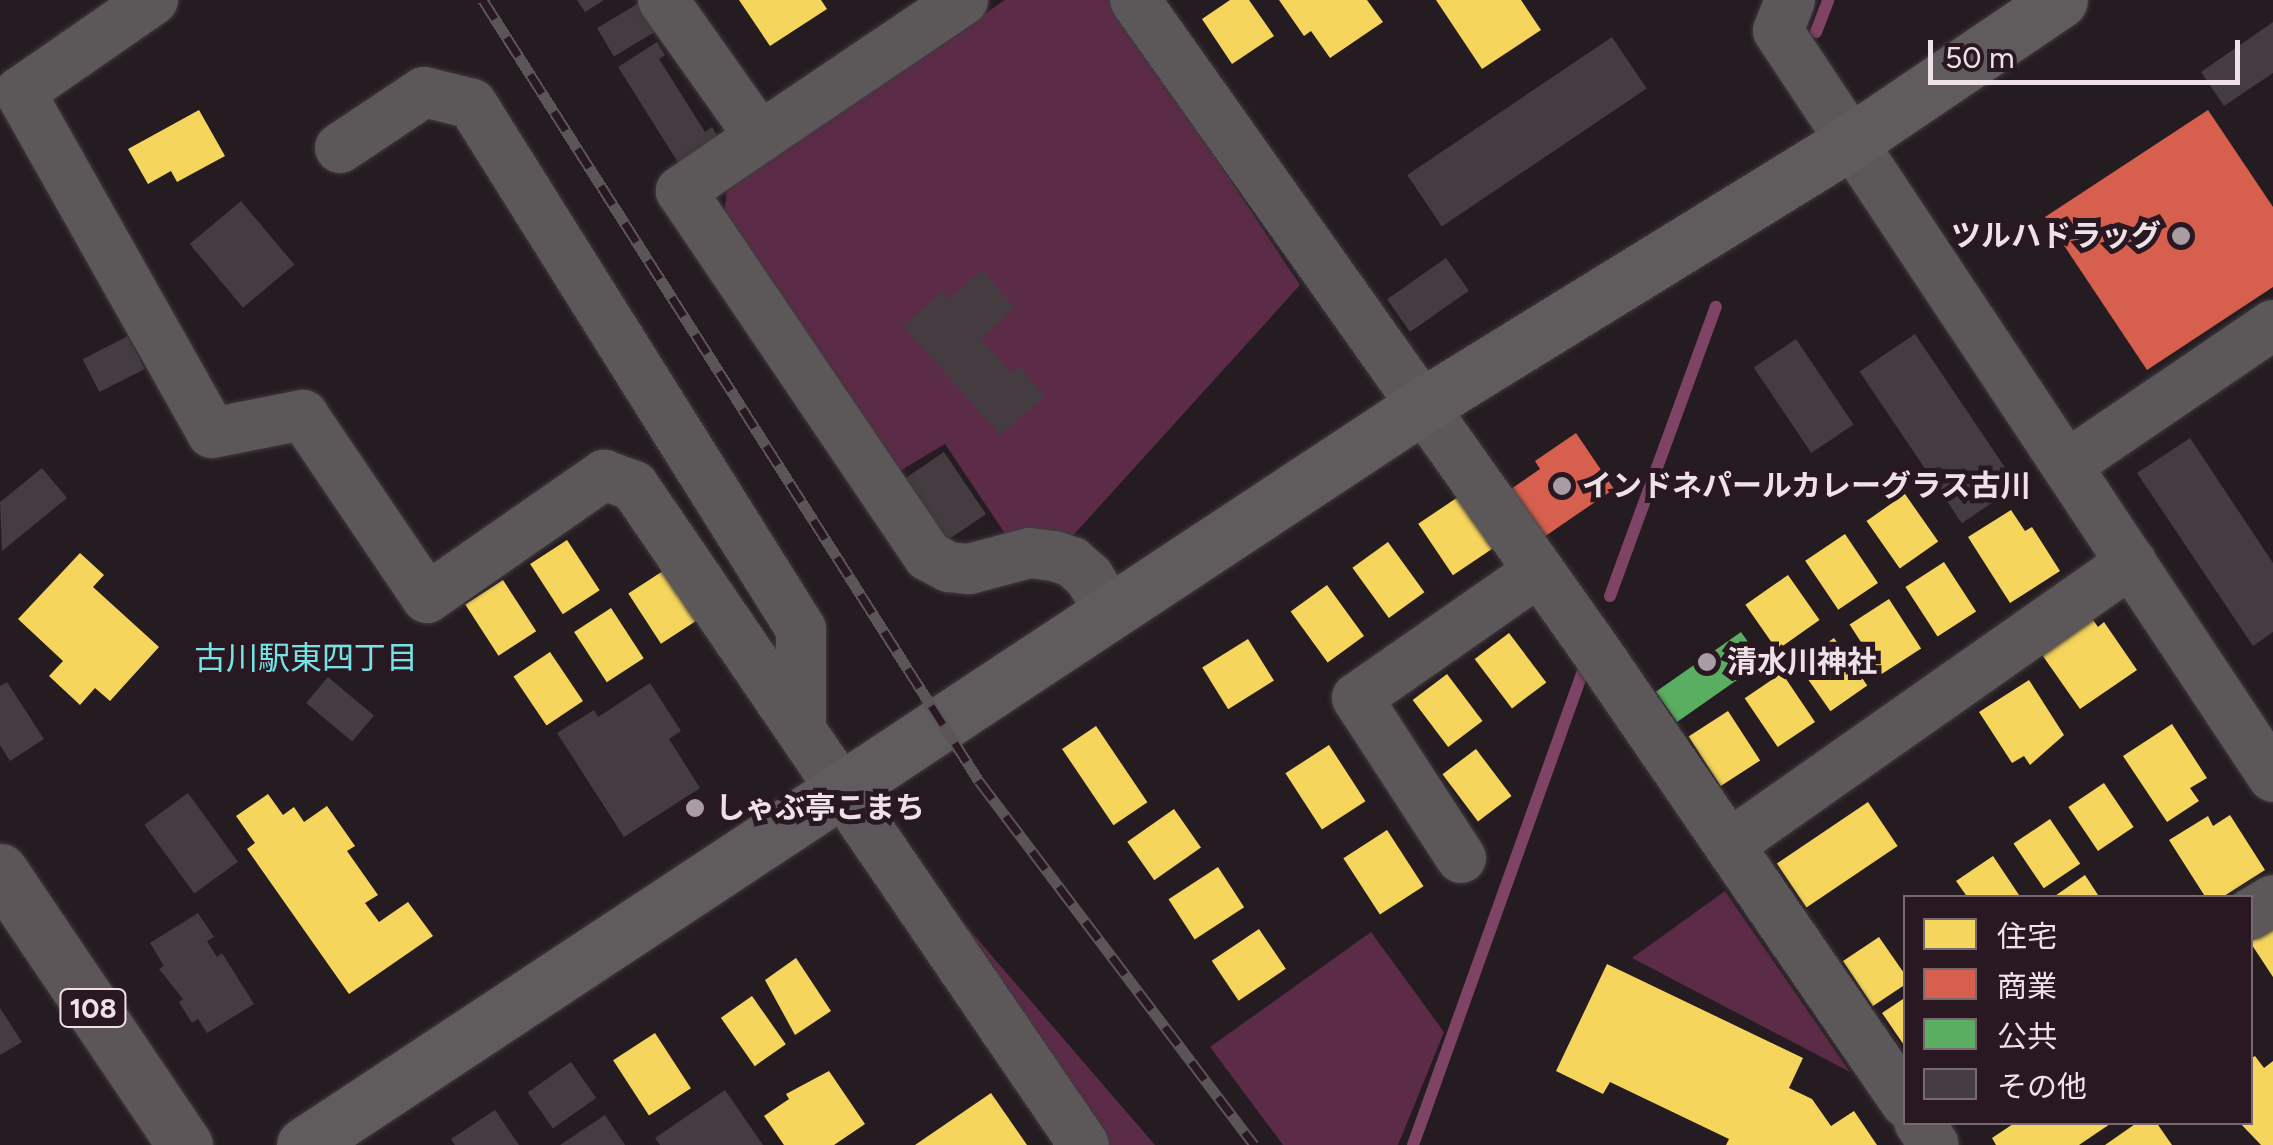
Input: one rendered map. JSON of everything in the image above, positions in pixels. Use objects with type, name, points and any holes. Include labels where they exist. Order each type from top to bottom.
[{"type":"highway","name":"108","points":[[0,871],[186,1145]]},
{"type":"street","points":[[153,0],[20,92],[212,433],[304,415],[427,598],[604,475],[634,486],[801,725],[1084,1145]]},
{"type":"street","points":[[662,0],[760,137]]},
{"type":"street","points":[[962,0],[681,191],[928,556],[948,568],[969,569],[1029,552],[1054,556],[1072,562],[1089,577],[1112,613]]},
{"type":"street","points":[[1136,0],[1588,640],[1903,1099]]},
{"type":"street","points":[[304,1145],[1422,406],[1852,141],[2060,0]]},
{"type":"street","points":[[1775,10],[1852,141],[2273,777]]},
{"type":"street","points":[[340,148],[424,92],[472,104],[801,629],[801,725]]},
{"type":"street","points":[[2066,465],[2273,324]]},
{"type":"street","points":[[1729,844],[2130,562]]},
{"type":"street","points":[[1461,858],[1357,698],[1539,570]]},
{"type":"shaded area","points":[[1005,0],[1111,0],[1300,285],[1068,541],[1010,541],[945,444],[898,472],[724,215],[727,189]]},
{"type":"shaded area","points":[[917,869],[1155,1145],[1104,1145]]},
{"type":"shaded area","points":[[1725,891],[1850,1072],[1632,958]]},
{"type":"shaded area","points":[[1371,932],[1444,1032],[1398,1145],[1283,1145],[1210,1047]]},
{"type":"building: 住宅","points":[[739,0],[821,0],[827,9],[770,46]]},
{"type":"building: 住宅","points":[[1230,0],[1249,0],[1274,36],[1232,64],[1202,19]]},
{"type":"building: 住宅","points":[[1279,0],[1367,0],[1383,22],[1330,58],[1311,31],[1304,36]]},
{"type":"building: 住宅","points":[[1436,0],[1521,0],[1541,30],[1482,69]]},
{"type":"building: 住宅","points":[[199,110],[225,156],[177,182],[171,171],[148,184],[128,149]]},
{"type":"building: 住宅","points":[[1905,494],[1938,542],[1900,568],[1866,521]]},
{"type":"building: 住宅","points":[[1458,497],[1493,548],[1453,575],[1418,524]]},
{"type":"building: 住宅","points":[[2011,510],[2025,531],[2032,527],[2060,571],[2010,603],[1968,537]]},
{"type":"building: 住宅","points":[[1845,534],[1878,583],[1838,610],[1805,561]]},
{"type":"building: 住宅","points":[[567,540],[600,590],[563,614],[530,564]]},
{"type":"building: 住宅","points":[[1388,542],[1424,592],[1389,618],[1352,568]]},
{"type":"building: 住宅","points":[[80,553],[104,575],[93,587],[159,647],[110,701],[95,688],[80,705],[49,676],[63,661],[18,619]]},
{"type":"building: 住宅","points":[[1944,562],[1976,611],[1938,637],[1905,587]]},
{"type":"building: 住宅","points":[[666,569],[699,619],[661,644],[628,594]]},
{"type":"building: 住宅","points":[[1788,575],[1820,620],[1777,650],[1745,605]]},
{"type":"building: 住宅","points":[[503,580],[536,631],[498,656],[465,605]]},
{"type":"building: 住宅","points":[[1327,585],[1364,636],[1328,662],[1291,611]]},
{"type":"building: 住宅","points":[[1889,599],[1921,648],[1882,674],[1850,625]]},
{"type":"building: 住宅","points":[[611,608],[644,658],[607,682],[574,632]]},
{"type":"building: 住宅","points":[[2089,614],[2098,627],[2104,622],[2137,670],[2080,709],[2038,649]]},
{"type":"building: 住宅","points":[[1509,633],[1546,683],[1512,708],[1475,659]]},
{"type":"building: 住宅","points":[[1834,638],[1867,686],[1830,711],[1797,664]]},
{"type":"building: 住宅","points":[[1248,639],[1274,681],[1228,709],[1202,668]]},
{"type":"building: 住宅","points":[[550,652],[583,701],[547,726],[514,677]]},
{"type":"building: 住宅","points":[[1782,673],[1815,722],[1778,747],[1745,698]]},
{"type":"building: 住宅","points":[[1447,674],[1483,721],[1448,747],[1413,700]]},
{"type":"building: 住宅","points":[[2029,680],[2064,735],[2030,765],[2024,756],[2012,763],[1979,712]]},
{"type":"building: 住宅","points":[[1728,711],[1760,760],[1721,786],[1689,737]]},
{"type":"building: 住宅","points":[[2172,724],[2207,778],[2190,788],[2199,801],[2167,822],[2123,756]]},
{"type":"building: 住宅","points":[[1096,726],[1147,802],[1113,825],[1062,749]]},
{"type":"building: 住宅","points":[[1329,745],[1365,801],[1322,830],[1285,773]]},
{"type":"building: 住宅","points":[[1476,749],[1512,796],[1478,821],[1442,774]]},
{"type":"building: 住宅","points":[[2104,783],[2134,827],[2098,851],[2068,807]]},
{"type":"building: 住宅","points":[[268,794],[283,815],[294,807],[304,822],[327,806],[355,846],[347,851],[378,895],[365,903],[379,922],[408,902],[433,936],[349,994],[247,849],[255,843],[236,816]]},
{"type":"building: 住宅","points":[[1868,802],[1898,846],[1806,907],[1777,864]]},
{"type":"building: 住宅","points":[[1174,809],[1201,848],[1154,880],[1127,842]]},
{"type":"building: 住宅","points":[[2230,815],[2265,870],[2226,895],[2204,895],[2169,840],[2208,816],[2213,826]]},
{"type":"building: 住宅","points":[[2050,819],[2080,864],[2044,888],[2014,844]]},
{"type":"building: 住宅","points":[[1387,830],[1423,886],[1380,915],[1343,858]]},
{"type":"building: 住宅","points":[[1993,856],[2019,895],[1966,895],[1956,881]]},
{"type":"building: 住宅","points":[[1218,867],[1244,907],[1195,939],[1169,899]]},
{"type":"building: 住宅","points":[[2085,875],[2098,895],[2056,895]]},
{"type":"building: 住宅","points":[[2273,924],[2273,977],[2253,947],[2253,940]]},
{"type":"building: 住宅","points":[[1259,929],[1286,969],[1239,1001],[1212,961]]},
{"type":"building: 住宅","points":[[1879,937],[1903,972],[1903,986],[1873,1006],[1843,961]]},
{"type":"building: 住宅","points":[[796,958],[831,1011],[795,1035],[765,980]]},
{"type":"building: 住宅","points":[[1607,964],[1803,1058],[1789,1088],[1812,1099],[1831,1126],[1854,1111],[1877,1145],[1726,1145],[1729,1139],[1610,1082],[1603,1094],[1556,1071]]},
{"type":"building: 住宅","points":[[752,996],[786,1044],[755,1066],[721,1018]]},
{"type":"building: 住宅","points":[[1903,999],[1903,1044],[1882,1013]]},
{"type":"building: 住宅","points":[[655,1033],[691,1088],[649,1116],[613,1060]]},
{"type":"building: 住宅","points":[[2253,1057],[2264,1068],[2273,1061],[2273,1145],[2261,1145],[2242,1125],[2253,1125]]},
{"type":"building: 住宅","points":[[829,1071],[865,1124],[834,1145],[784,1145],[764,1116],[789,1099],[786,1094]]},
{"type":"building: 住宅","points":[[991,1093],[1027,1145],[915,1145]]},
{"type":"building: 住宅","points":[[2012,1125],[2109,1125],[2079,1145],[1996,1145],[1992,1138]]},
{"type":"building: 住宅","points":[[2134,1125],[2158,1125],[2172,1145],[2105,1145]]},
{"type":"building: 商業","points":[[2208,110],[2273,207],[2273,287],[2147,370],[2045,217]]},
{"type":"building: 商業","points":[[1576,433],[1614,489],[1544,537],[1511,489],[1540,469],[1535,461]]},
{"type":"building: 公共","points":[[1741,632],[1762,662],[1677,722],[1656,692]]},
{"type":"building: その他","points":[[577,0],[604,0],[585,12]]},
{"type":"building: その他","points":[[639,3],[656,31],[614,57],[597,28]]},
{"type":"building: その他","points":[[2273,22],[2273,73],[2224,106],[2201,72]]},
{"type":"building: その他","points":[[1612,37],[1647,88],[1442,227],[1407,175]]},
{"type":"building: その他","points":[[657,42],[665,55],[659,59],[705,132],[712,127],[719,139],[679,164],[618,67]]},
{"type":"building: その他","points":[[241,201],[294,265],[243,308],[190,244]]},
{"type":"building: その他","points":[[1446,258],[1469,291],[1410,332],[1387,299]]},
{"type":"building: その他","points":[[982,270],[1015,308],[981,339],[1011,373],[1019,366],[1045,396],[1000,435],[903,326],[942,292],[949,299]]},
{"type":"building: その他","points":[[1915,334],[2017,486],[1962,523],[1859,371]]},
{"type":"building: その他","points":[[128,336],[145,369],[99,392],[83,359]]},
{"type":"building: その他","points":[[1796,339],[1854,424],[1811,453],[1754,368]]},
{"type":"building: その他","points":[[2190,438],[2273,563],[2273,632],[2253,646],[2137,473]]},
{"type":"building: その他","points":[[944,452],[986,514],[942,544],[900,482]]},
{"type":"building: その他","points":[[42,468],[67,498],[2,551],[0,502]]},
{"type":"building: その他","points":[[328,677],[374,716],[352,742],[306,703]]},
{"type":"building: その他","points":[[7,682],[44,739],[10,761],[0,745],[0,686]]},
{"type":"building: その他","points":[[650,683],[681,731],[669,739],[700,788],[624,837],[557,733],[594,710],[598,717]]},
{"type":"building: その他","points":[[188,793],[238,862],[194,894],[144,825]]},
{"type":"building: その他","points":[[198,913],[214,937],[207,941],[217,957],[222,953],[254,1004],[207,1033],[198,1019],[192,1023],[179,1002],[183,999],[159,969],[164,966],[150,943]]},
{"type":"building: その他","points":[[0,1008],[22,1042],[0,1055]]},
{"type":"building: その他","points":[[571,1062],[596,1098],[553,1128],[528,1092]]},
{"type":"building: その他","points":[[725,1090],[763,1145],[660,1145],[655,1138]]},
{"type":"building: その他","points":[[495,1110],[519,1145],[455,1145],[451,1139]]},
{"type":"building: その他","points":[[605,1115],[625,1145],[560,1145]]},
{"type":"waterway","points":[[1816,32],[1828,0]]},
{"type":"waterway","points":[[1610,596],[1716,307]]},
{"type":"waterway","points":[[1413,1145],[1583,671]]},
{"type":"railway","points":[[483,0],[979,781],[1254,1145]]},
{"type":"place","name":"ツルハドラッグ","points":[[2181,236]]},
{"type":"place","name":"インドネパールカレーグラス古川","points":[[1562,486]]},
{"type":"place","name":"清水川神社","points":[[1707,662]]},
{"type":"place","name":"しゃぶ亭こまち","points":[[695,808]]},
{"type":"district","name":"古川駅東四丁目","points":[[306,658]]}]
